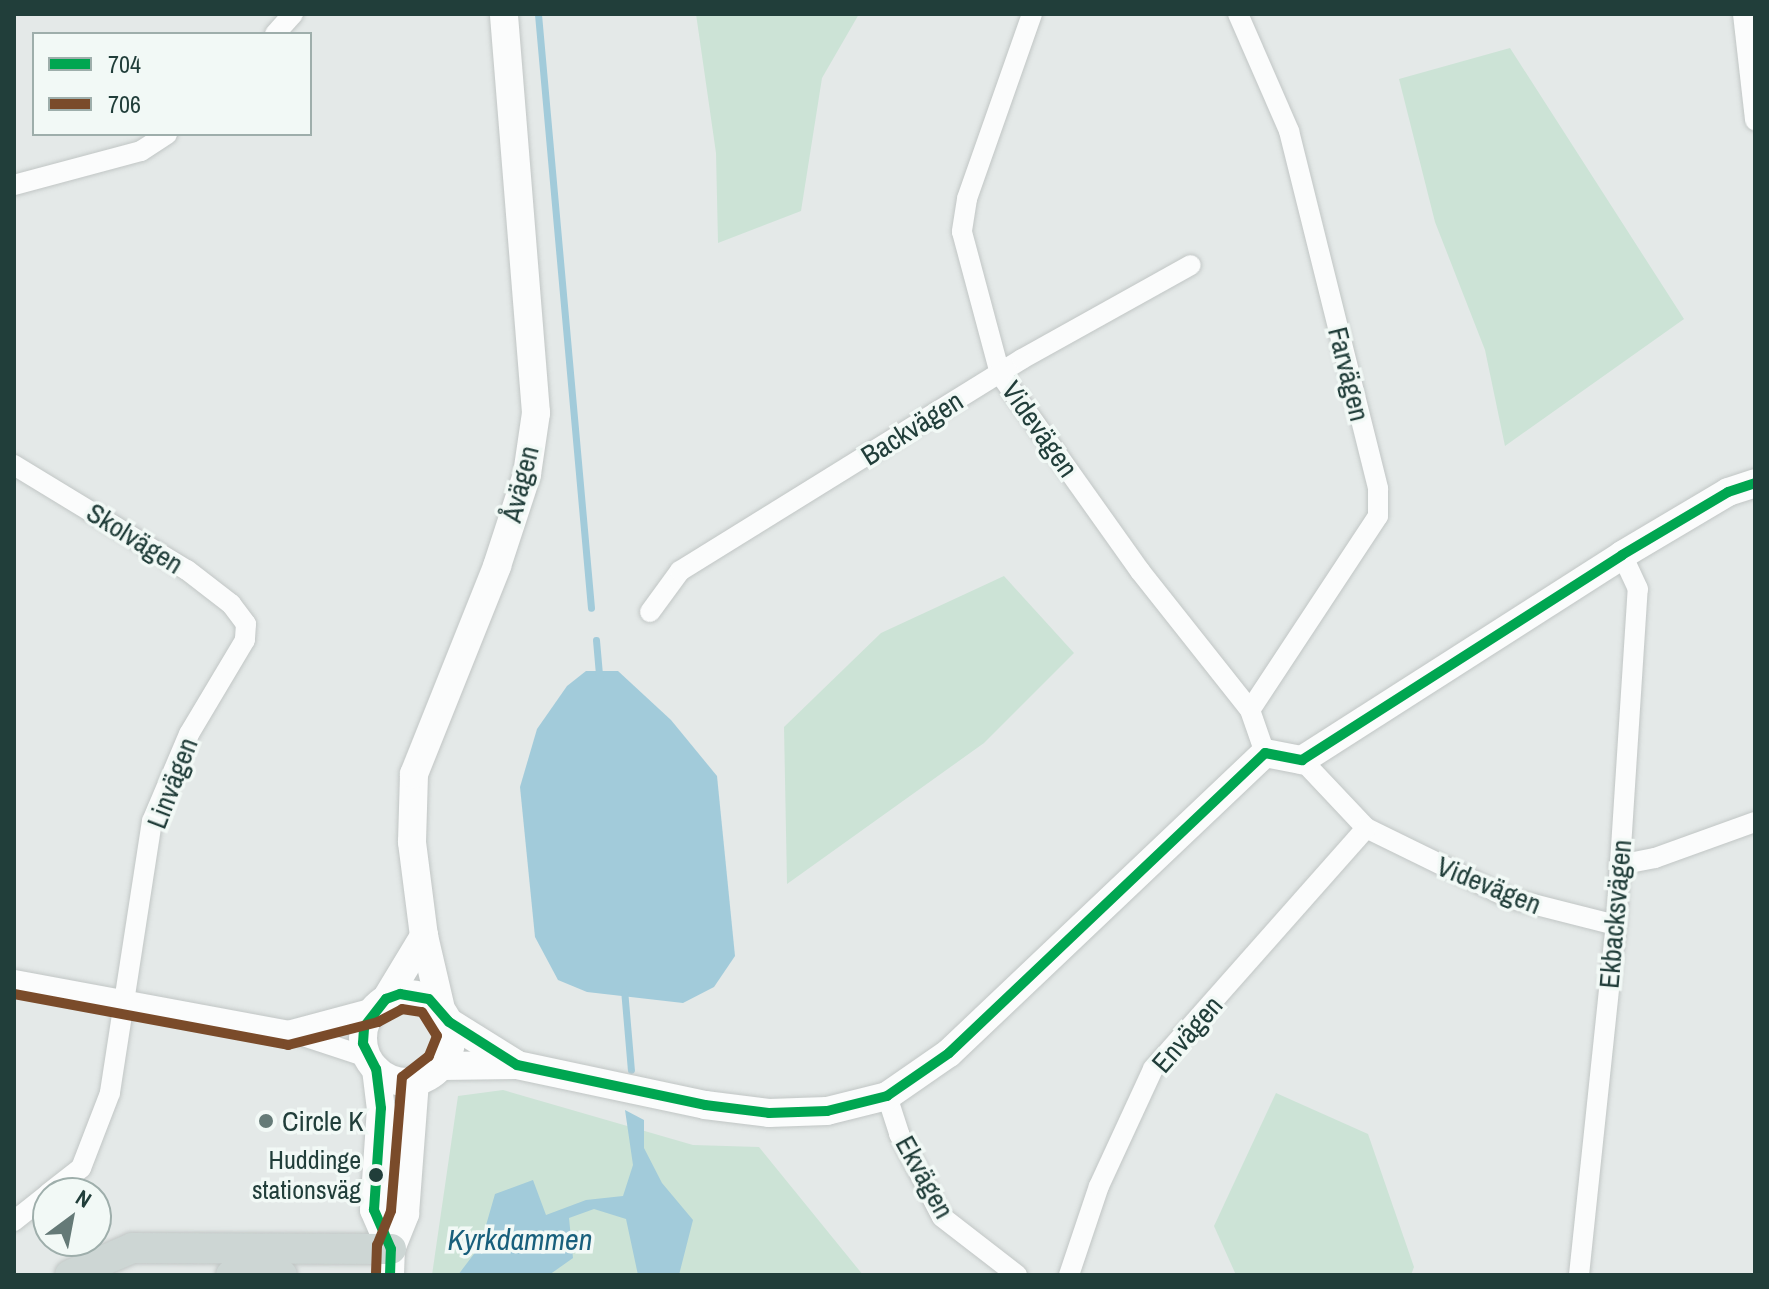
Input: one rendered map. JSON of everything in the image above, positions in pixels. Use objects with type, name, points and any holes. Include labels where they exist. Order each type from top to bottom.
[{"type":"main road","points":[[70,1275],[132,1248],[390,1262]]},
{"type":"main road","points":[[231,1275],[282,1275]]},
{"type":"street","points":[[277,32],[293,14]]},
{"type":"street","name":"Åvägen","points":[[445,1016],[424,936],[412,842],[414,774],[497,566],[527,474],[536,413],[504,14]]},
{"type":"street","name":"Videvägen","points":[[1032,14],[967,199],[962,232],[1000,374],[1140,571],[1250,710],[1265,753]]},
{"type":"street","name":"Farvägen","points":[[1238,14],[1289,131],[1378,489],[1378,516],[1250,710]]},
{"type":"street","points":[[1743,14],[1755,120]]},
{"type":"street","points":[[14,185],[141,151],[164,136]]},
{"type":"street","name":"Backvägen","points":[[650,612],[680,571],[1000,374],[1191,265]]},
{"type":"street","name":"Skolvägen","points":[[14,465],[187,570],[231,604],[246,624]]},
{"type":"street","points":[[14,980],[288,1031],[372,1063],[389,1078],[415,1081],[441,1066],[517,1065],[705,1105],[769,1113],[827,1111],[887,1096],[949,1053],[1265,753],[1302,760],[1622,555],[1728,492],[1755,483]]},
{"type":"street","name":"Ekbacksvägen","points":[[1579,1275],[1616,925],[1638,589],[1622,555]]},
{"type":"street","name":"Linvägen","points":[[70,1177],[81,1168],[110,1093],[152,821],[189,734],[245,640],[246,624]]},
{"type":"street","name":"Videvägen","points":[[1302,760],[1366,828],[1509,898],[1616,925]]},
{"type":"street","points":[[1619,865],[1655,858],[1755,822]]},
{"type":"street","name":"Envägen","points":[[1069,1275],[1099,1186],[1153,1069],[1366,828]]},
{"type":"street","points":[[390,1262],[374,1210],[381,1108],[364,1027],[424,936]]},
{"type":"street","points":[[288,1031],[416,994],[517,1065]]},
{"type":"street","points":[[441,1066],[451,1037],[445,1016]]},
{"type":"street","points":[[390,1262],[405,1214],[415,1081]]},
{"type":"street","name":"Ekvägen","points":[[887,1096],[899,1134],[942,1217],[1017,1275]]},
{"type":"street","name":"Linvägen","points":[[14,1221],[32,1207]]},
{"type":"green space","points":[[696,14],[859,14],[822,78],[801,211],[718,243],[716,153]]},
{"type":"green space","points":[[1510,48],[1684,319],[1505,446],[1485,350],[1435,222],[1399,79]]},
{"type":"green space","points":[[1004,576],[1074,653],[984,743],[787,884],[784,727],[881,633]]},
{"type":"green space","points":[[503,1090],[693,1145],[759,1147],[863,1275],[432,1275],[458,1096]]},
{"type":"green space","points":[[1276,1093],[1368,1134],[1414,1267],[1411,1275],[1236,1275],[1214,1226]]},
{"type":"water","points":[[586,671],[618,671],[671,720],[717,776],[735,956],[714,987],[683,1003],[587,992],[558,980],[535,937],[520,787],[537,729],[567,686]]},
{"type":"water","name":"Kyrkdammen","points":[[625,1110],[644,1120],[644,1148],[662,1183],[693,1220],[679,1275],[638,1275],[626,1219],[594,1209],[569,1218],[573,1258],[549,1275],[458,1275],[480,1246],[495,1194],[533,1180],[546,1215],[586,1200],[623,1196],[633,1165]]},
{"type":"waterway","points":[[538,14],[591,608]]},
{"type":"waterway","points":[[596,640],[599,677]]},
{"type":"waterway","points":[[624,989],[631,1070]]},
{"type":"transit line","name":"704","points":[[390,1275],[391,1249],[374,1210],[381,1108],[376,1069],[363,1043],[364,1027],[386,999],[400,994],[429,999],[449,1022],[517,1065],[705,1105],[769,1113],[827,1111],[887,1096],[949,1053],[1265,753],[1302,760],[1622,555],[1728,492],[1755,483]]},
{"type":"transit line","name":"706","points":[[14,994],[288,1045],[378,1022],[402,1009],[422,1012],[437,1036],[429,1056],[402,1077],[391,1211],[377,1245],[376,1274]]},
{"type":"place","name":"Circle K","points":[[266,1121]]},
{"type":"place","name":"Huddinge stationsväg","points":[[376,1175]]}]
